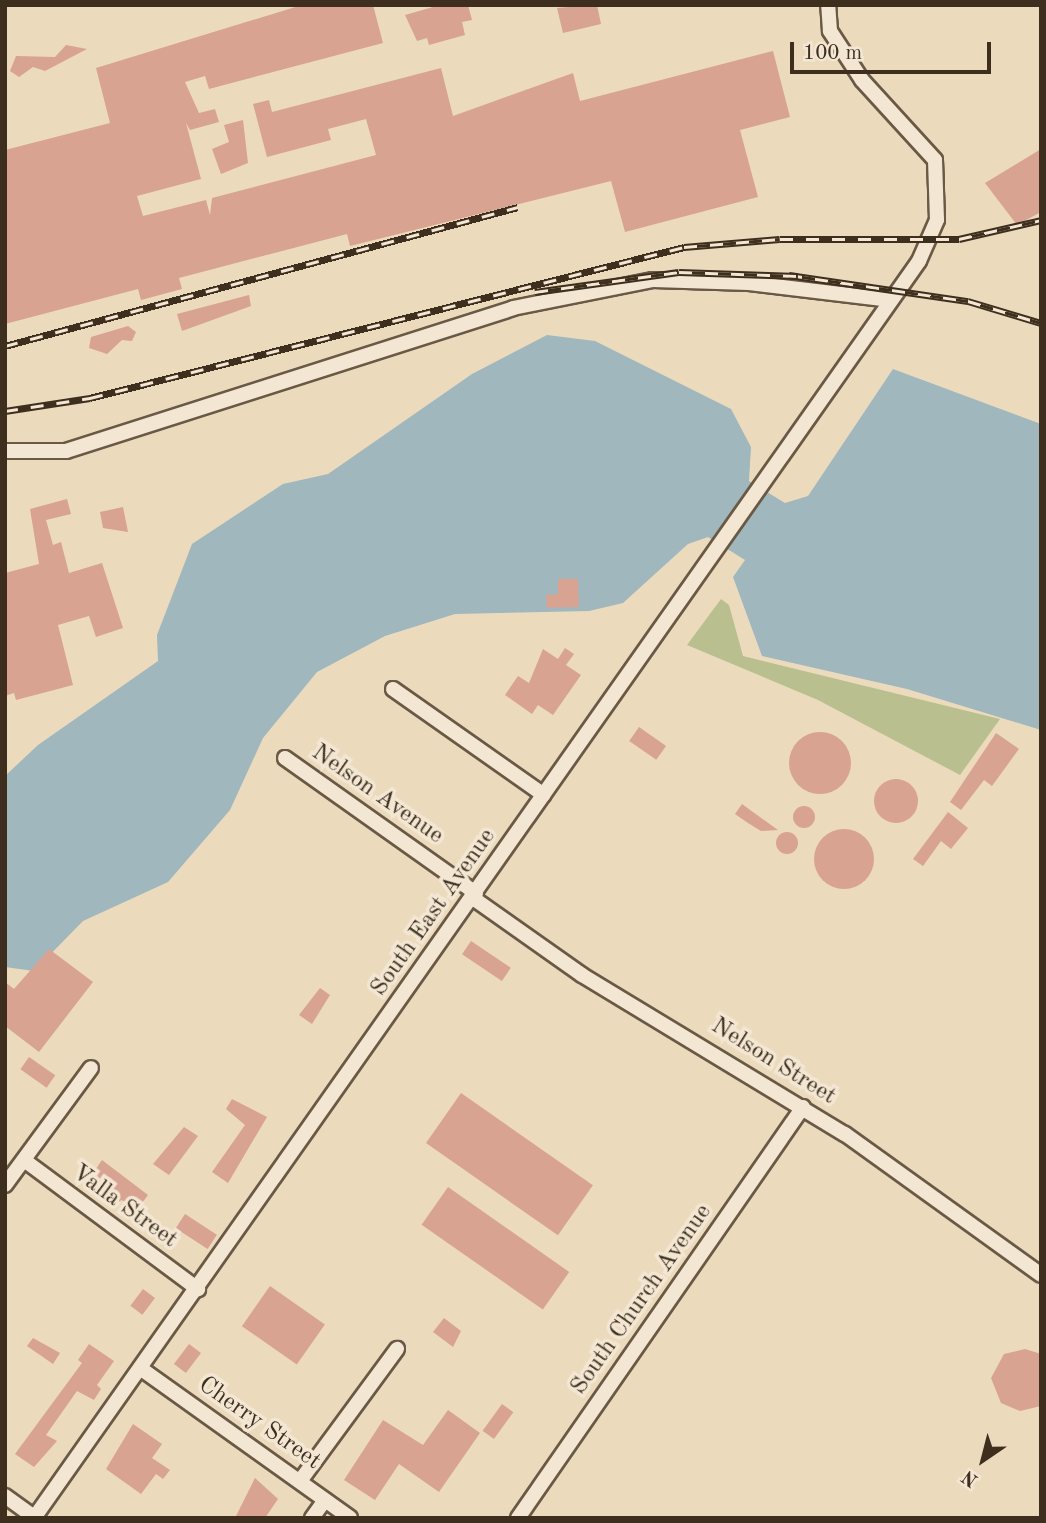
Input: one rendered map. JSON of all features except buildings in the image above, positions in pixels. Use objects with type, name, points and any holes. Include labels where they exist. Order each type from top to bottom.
[{"type":"street","name":"South East Avenue","points":[[34,1518],[475,896],[707,559],[891,300],[937,220],[935,160],[862,80],[830,31],[828,5]]},
{"type":"street","points":[[5,451],[66,451],[513,308],[653,281],[749,283],[891,300]]},
{"type":"street","points":[[393,689],[544,795]]},
{"type":"street","name":"Nelson Avenue","points":[[285,758],[475,896]]},
{"type":"street","name":"Nelson Street","points":[[475,896],[582,975],[803,1107],[1041,1275]]},
{"type":"street","points":[[5,1185],[91,1069]]},
{"type":"street","name":"South Church Avenue","points":[[518,1518],[803,1107]]},
{"type":"street","name":"Valla Street","points":[[24,1160],[198,1289]]},
{"type":"street","points":[[300,1481],[397,1349]]},
{"type":"street","name":"Cherry Street","points":[[140,1368],[350,1518]]},
{"type":"street","points":[[5,1496],[34,1518]]},
{"type":"street","points":[[312,1518],[325,1500]]},
{"type":"green space","points":[[721,599],[729,605],[743,656],[1000,719],[960,775],[818,700],[687,645]]},
{"type":"water","points":[[547,335],[595,341],[731,409],[751,447],[749,481],[785,503],[808,496],[893,369],[1041,424],[1041,730],[907,689],[762,656],[733,577],[745,560],[708,537],[688,544],[623,603],[589,611],[455,614],[385,636],[317,672],[263,738],[230,810],[168,882],[83,921],[34,971],[5,967],[5,776],[38,745],[158,661],[157,635],[192,544],[283,484],[328,474],[472,374]]},
{"type":"railway","points":[[5,346],[518,207]]},
{"type":"railway","points":[[5,411],[90,398],[684,247],[780,239],[959,239],[1041,220]]},
{"type":"railway","points":[[535,292],[679,272],[798,276]]},
{"type":"railway","points":[[789,275],[968,301],[1041,323]]}]
